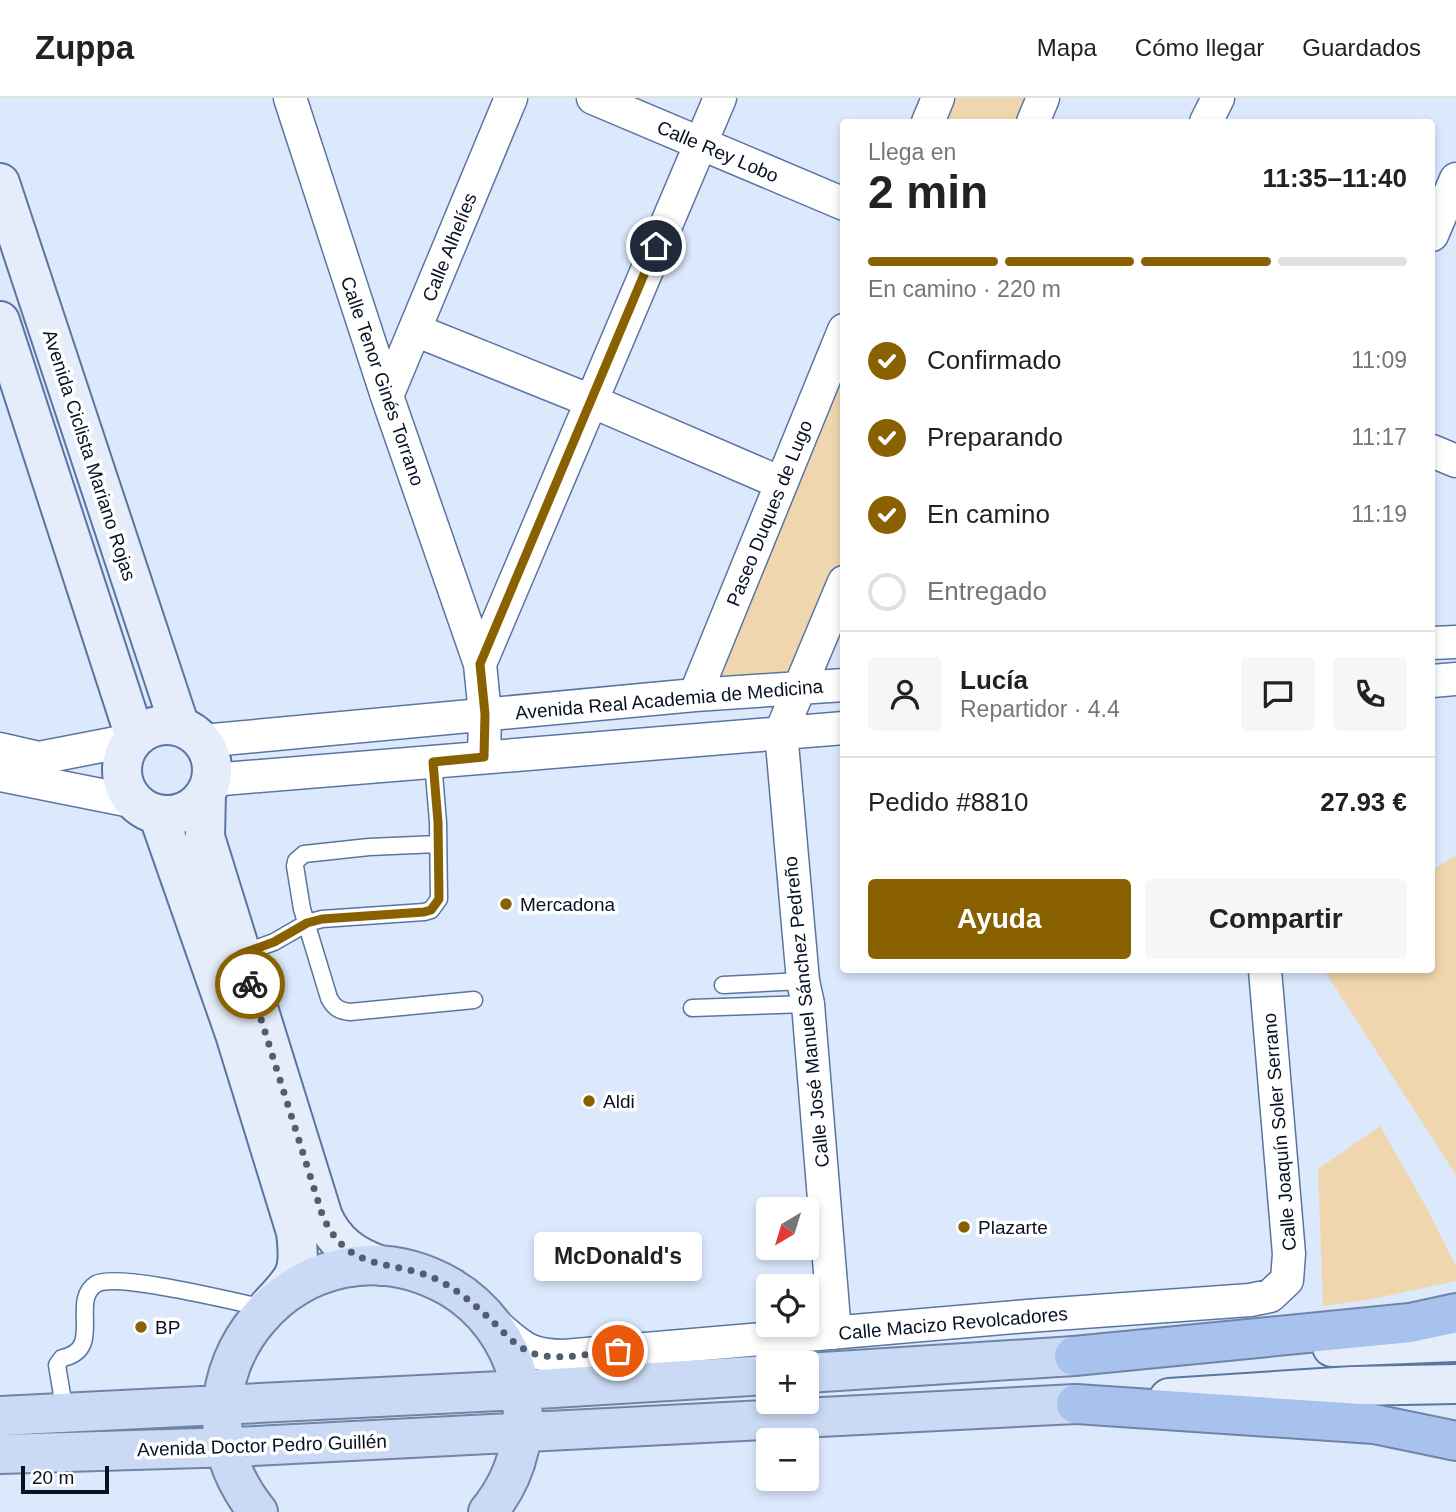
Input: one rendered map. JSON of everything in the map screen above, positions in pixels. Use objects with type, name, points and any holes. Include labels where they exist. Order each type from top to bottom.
[{"type":"highway","points":[[1074,1356],[1410,1323],[1456,1313]]},
{"type":"highway","points":[[1076,1404],[1374,1424],[1456,1441]]},
{"type":"main road","name":"Avenida Ciclista Mariano Rojas","points":[[0,183],[191,734]]},
{"type":"main road","points":[[0,321],[134,739]]},
{"type":"main road","points":[[258,1512],[241,1487],[226,1447],[223,1405],[225,1382],[241,1342],[252,1324],[288,1285],[297,1270],[299,1261],[296,1231],[235,1034],[147,808],[123,783],[121,772],[126,750],[134,739],[156,726],[191,734],[209,754],[212,767],[205,837],[323,1217],[329,1229],[358,1257],[382,1266],[417,1272],[460,1293],[478,1308],[506,1345],[521,1390],[523,1432],[517,1460],[508,1481],[488,1512]]},
{"type":"main road","points":[[147,808],[172,815],[185,811],[197,803],[208,786]]},
{"type":"main road","points":[[267,1308],[283,1294],[325,1272],[348,1267],[382,1266]]},
{"type":"main road","points":[[819,1372],[1074,1356],[1456,1342]]},
{"type":"main road","points":[[12,1416],[756,1376]]},
{"type":"main road","points":[[1076,1404],[1352,1387],[1456,1384]]},
{"type":"main road","name":"Avenida Doctor Pedro Guillén","points":[[0,1454],[226,1447],[1076,1404]]},
{"type":"street","name":"Calle Tenor Ginés Torrano","points":[[290,98],[387,397],[480,664],[485,714],[484,757]]},
{"type":"street","name":"Calle Alhelíes","points":[[387,397],[511,98]]},
{"type":"street","name":"Calle Rey Lobo","points":[[593,98],[840,202]]},
{"type":"street","points":[[480,664],[720,98]]},
{"type":"street","points":[[929,119],[938,98]]},
{"type":"street","points":[[1034,119],[1043,98]]},
{"type":"street","points":[[1208,119],[1218,98]]},
{"type":"street","points":[[1435,227],[1456,179]]},
{"type":"street","points":[[415,330],[781,482]]},
{"type":"street","name":"Paseo Duques de Lugo","points":[[695,695],[840,340]]},
{"type":"street","points":[[1435,452],[1456,461]]},
{"type":"street","points":[[781,732],[840,592]]},
{"type":"street","points":[[1435,643],[1456,642]]},
{"type":"street","points":[[1435,681],[1456,679]]},
{"type":"street","name":"Avenida Real Academia de Medicina","points":[[191,734],[840,685]]},
{"type":"street","points":[[695,695],[720,737]]},
{"type":"street","points":[[208,786],[484,757],[840,728]]},
{"type":"street","name":"Calle José Manuel Sánchez Pedreño","points":[[781,732],[835,1333]]},
{"type":"street","points":[[0,749],[39,758],[134,739]]},
{"type":"street","points":[[0,775],[147,808]]},
{"type":"street","name":"Calle Joaquín Soler Serrano","points":[[1265,973],[1290,1254],[1287,1280],[1277,1291]]},
{"type":"street","name":"Calle Macizo Revolcadores","points":[[478,1308],[515,1343],[538,1355],[564,1356],[727,1332],[835,1333],[1262,1299],[1277,1291]]},
{"type":"lane","points":[[241,954],[274,942],[307,923],[322,919],[431,910],[439,899],[433,762]]},
{"type":"lane","points":[[438,844],[369,847],[300,856],[295,866],[302,909],[329,998],[341,1011],[474,1000]]},
{"type":"lane","points":[[723,985],[806,993]]},
{"type":"lane","points":[[692,1008],[806,993]]},
{"type":"lane","points":[[65,1413],[57,1365],[62,1358],[74,1356],[80,1350],[87,1297],[91,1288],[99,1282],[111,1280],[155,1286],[267,1308]]},
{"type":"shaded area","points":[[938,98],[1043,98],[1034,119],[929,119]]},
{"type":"shaded area","points":[[840,337],[840,589],[799,689],[695,695]]},
{"type":"shaded area","points":[[1456,855],[1456,1175],[1326,973],[1435,973],[1435,868]]},
{"type":"shaded area","points":[[1380,1126],[1456,1266],[1456,1281],[1367,1300],[1323,1306],[1318,1169]]},
{"type":"way so far","points":[[250,984],[323,1217],[337,1240],[358,1257],[382,1266],[417,1272],[460,1293],[515,1343],[530,1352],[564,1356],[618,1351]]},
{"type":"place","name":"Mercadona","points":[[506,904]]},
{"type":"place","name":"Aldi","points":[[589,1101]]},
{"type":"place","name":"Plazarte","points":[[964,1227]]},
{"type":"place","name":"BP","points":[[141,1327]]},
{"type":"place","name":"McDonald's","points":[[618,1351]]},
{"type":"route","points":[[250,984],[241,954],[274,942],[307,923],[322,919],[424,912],[436,905],[439,899],[439,866],[433,762],[484,757],[485,714],[480,664],[656,246]]}]
